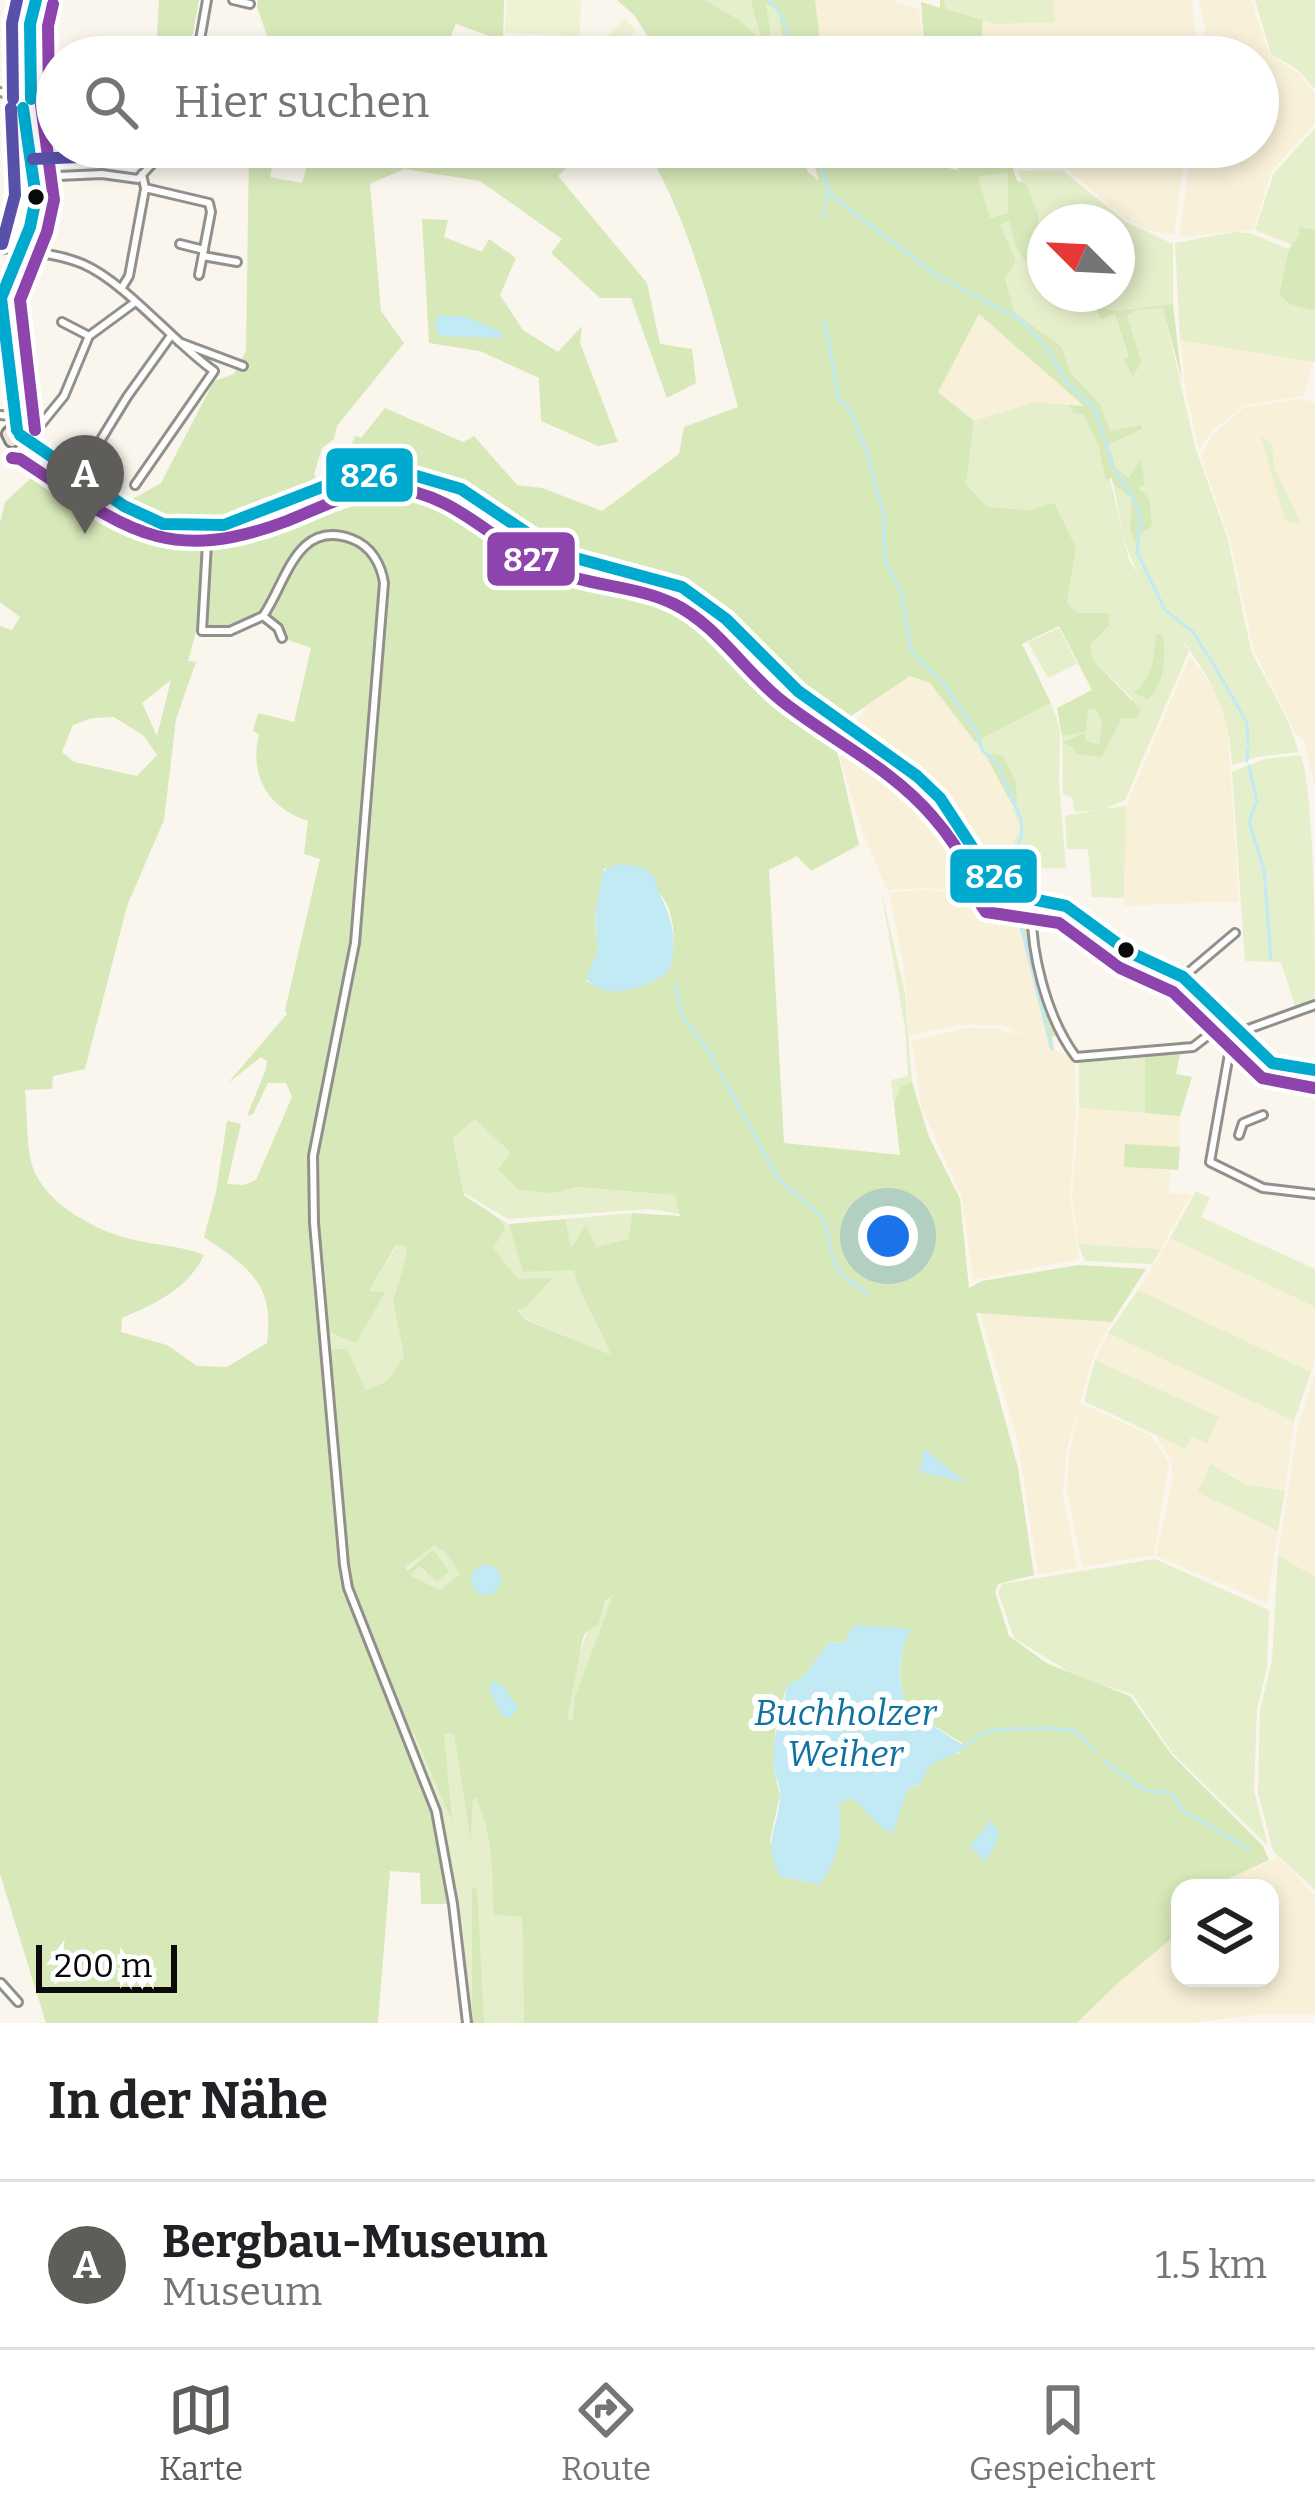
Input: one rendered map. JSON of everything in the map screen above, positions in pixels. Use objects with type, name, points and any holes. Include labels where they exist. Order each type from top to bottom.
[{"type":"main road","points":[[13,434],[1,298],[34,210],[27,102],[29,24],[36,0]]},
{"type":"street","points":[[201,36],[207,0]]},
{"type":"street","points":[[233,0],[250,4]]},
{"type":"street","points":[[0,92],[36,101]]},
{"type":"street","points":[[34,177],[138,179],[148,168]]},
{"type":"street","points":[[121,289],[129,276],[145,188],[142,174]]},
{"type":"street","points":[[145,188],[209,203],[199,275]]},
{"type":"street","points":[[180,244],[237,262]]},
{"type":"street","points":[[0,248],[79,262],[121,289],[172,339],[214,371],[135,485]]},
{"type":"street","points":[[13,434],[64,396],[89,336],[134,303]]},
{"type":"street","points":[[62,322],[89,336]]},
{"type":"street","points":[[78,477],[135,385],[172,339]]},
{"type":"street","points":[[172,339],[243,366]]},
{"type":"street","points":[[0,415],[13,434],[142,516],[163,524],[208,526],[247,518],[348,477],[403,472],[440,480],[488,506],[557,554],[657,578],[705,601],[798,691],[917,776],[940,798],[992,878],[1012,896],[1066,906],[1129,952],[1183,977],[1282,1067],[1315,1070]]},
{"type":"street","points":[[208,526],[202,632],[230,631],[263,616],[291,559],[314,539],[357,540],[382,570],[355,943],[313,1156],[314,1223],[344,1565],[436,1811],[453,1904],[466,2023]]},
{"type":"street","points":[[263,616],[282,638]]},
{"type":"street","points":[[1032,899],[1031,922],[1047,994],[1076,1057],[1192,1047],[1228,1020]]},
{"type":"street","points":[[1183,977],[1235,933]]},
{"type":"street","points":[[1315,1005],[1244,1036],[1231,1047],[1210,1162],[1262,1188],[1315,1194]]},
{"type":"street","points":[[1240,1135],[1237,1132],[1243,1123],[1263,1114]]},
{"type":"street","points":[[0,1982],[18,2002]]},
{"type":"shaded area","points":[[815,0],[891,0],[919,9],[922,36],[819,36]]},
{"type":"shaded area","points":[[1053,0],[1192,0],[1195,36],[982,36],[983,20],[996,24],[1055,21]]},
{"type":"shaded area","points":[[1199,0],[1251,0],[1263,36],[1205,36]]},
{"type":"shaded area","points":[[1279,61],[1296,71],[1315,93],[1315,124],[1279,163]]},
{"type":"shaded area","points":[[1065,168],[1183,168],[1174,235],[1135,223],[1135,204],[1109,204]]},
{"type":"shaded area","points":[[1189,168],[1274,168],[1253,230],[1179,237]]},
{"type":"shaded area","points":[[980,313],[1088,407],[1034,402],[974,421],[937,392]]},
{"type":"shaded area","points":[[1180,340],[1313,361],[1304,396],[1244,405],[1214,429],[1199,449]]},
{"type":"shaded area","points":[[1301,399],[1315,403],[1315,786],[1303,738],[1297,736],[1254,651],[1230,540],[1201,457],[1211,436],[1245,407]]},
{"type":"shaded area","points":[[1190,656],[1215,691],[1227,724],[1239,901],[1124,906],[1126,806]]},
{"type":"shaded area","points":[[910,676],[930,683],[988,760],[1019,821],[1019,835],[997,872],[952,802],[921,770],[857,721],[871,702]]},
{"type":"shaded area","points":[[852,735],[917,779],[941,802],[986,873],[992,895],[985,899],[1014,904],[1050,1049],[1005,1026],[967,1024],[909,1035],[905,975],[889,892],[930,890],[979,897],[930,888],[887,890],[840,759],[842,744]]},
{"type":"shaded area","points":[[966,1028],[1021,1035],[1075,1059],[1070,1197],[1079,1259],[973,1280],[962,1198],[921,1106],[912,1041]]},
{"type":"shaded area","points":[[1079,1108],[1180,1116],[1180,1147],[1125,1145],[1124,1167],[1170,1170],[1169,1193],[1191,1194],[1161,1249],[1078,1244],[1072,1197]]},
{"type":"shaded area","points":[[1170,1238],[1315,1307],[1311,1372],[1138,1290]]},
{"type":"shaded area","points":[[980,1313],[1112,1322],[1095,1352],[1067,1447],[1063,1494],[1077,1568],[1038,1574],[1018,1442]]},
{"type":"shaded area","points":[[1108,1333],[1294,1421],[1285,1491],[1245,1484],[1231,1473],[1198,1492],[1278,1531],[1267,1603],[1156,1556],[1172,1462],[1156,1435],[1185,1449],[1192,1435],[1218,1417],[1095,1360]]},
{"type":"shaded area","points":[[1315,1372],[1315,1577],[1278,1555],[1298,1426]]},
{"type":"shaded area","points":[[1080,1403],[1152,1436],[1169,1463],[1154,1555],[1082,1567],[1067,1492]]},
{"type":"shaded area","points":[[1278,1857],[1315,1895],[1315,2014],[1261,2014],[1191,2023],[1077,2023],[1171,1939],[1171,1987],[1279,1987],[1279,1879],[1230,1878]]},
{"type":"green space","points":[[159,0],[199,0],[192,36],[157,36]]},
{"type":"green space","points":[[258,0],[504,0],[503,36],[456,24],[451,36],[267,36]]},
{"type":"green space","points":[[506,0],[581,0],[580,36],[505,33]]},
{"type":"green space","points":[[617,0],[705,0],[757,36],[647,36]]},
{"type":"green space","points":[[705,0],[751,0],[762,36]]},
{"type":"green space","points":[[751,0],[815,0],[819,36],[782,36],[778,10],[766,4],[771,36],[761,36]]},
{"type":"green space","points":[[944,0],[1053,0],[1055,22],[996,24],[946,9]]},
{"type":"green space","points":[[944,0],[946,9],[983,20],[982,36],[923,36],[921,2],[940,8]]},
{"type":"green space","points":[[1255,0],[1315,0],[1315,89],[1297,69],[1279,59],[1279,36],[1266,36]]},
{"type":"green space","points":[[765,4],[778,10],[782,36],[770,36]]},
{"type":"green space","points":[[625,18],[636,31],[631,36],[607,36]]},
{"type":"green space","points":[[1315,128],[1315,230],[1300,234],[1292,245],[1255,230],[1279,168]]},
{"type":"green space","points":[[249,168],[272,168],[270,177],[302,183],[307,168],[566,168],[558,176],[647,283],[660,344],[692,349],[696,383],[667,398],[631,298],[600,298],[551,253],[562,239],[480,181],[404,169],[370,184],[381,311],[404,343],[337,426],[334,439],[322,448],[314,474],[317,481],[247,509],[202,518],[154,512],[129,501],[161,483],[214,381],[234,374],[246,351]]},
{"type":"green space","points":[[657,168],[806,168],[819,181],[815,168],[1013,168],[1034,204],[1027,204],[1027,262],[1016,248],[1009,221],[1000,225],[1016,261],[1005,278],[1014,312],[1062,347],[1070,372],[1101,405],[1110,431],[1141,425],[1142,429],[1109,444],[1116,468],[1129,478],[1140,459],[1145,484],[1140,488],[1149,499],[1152,525],[1140,537],[1138,550],[1130,530],[1131,498],[1112,478],[1106,481],[1098,445],[1084,415],[1073,413],[1069,405],[1084,406],[979,314],[938,392],[974,421],[966,484],[987,507],[1031,510],[1054,503],[1076,548],[1067,603],[1077,613],[1108,613],[1110,624],[1090,646],[1093,660],[1141,710],[1137,718],[1122,718],[1102,757],[1076,754],[1062,742],[1085,733],[1087,741],[1099,745],[1102,723],[1096,710],[1088,709],[1086,731],[1062,736],[1057,708],[1092,690],[1059,626],[1022,644],[1051,703],[975,742],[930,683],[910,676],[832,729],[859,845],[811,871],[797,856],[769,870],[784,1143],[900,1155],[894,1104],[901,1086],[912,1082],[929,1137],[960,1199],[969,1288],[982,1281],[1079,1265],[1146,1269],[1112,1322],[976,1313],[1018,1468],[1034,1575],[998,1584],[995,1592],[1009,1636],[1048,1664],[1130,1696],[1172,1755],[1263,1846],[1269,1860],[1229,1879],[1171,1879],[1171,1939],[1077,2023],[524,2023],[522,1917],[494,1914],[486,1828],[473,1799],[471,1842],[454,1734],[444,1733],[452,1821],[414,1734],[404,1723],[399,1728],[434,1818],[449,1904],[421,1904],[420,1873],[390,1871],[378,2023],[46,2023],[0,1874],[0,626],[12,630],[20,617],[0,602],[0,523],[5,502],[43,467],[148,524],[224,533],[362,478],[352,442],[355,436],[361,438],[385,408],[463,442],[474,436],[517,485],[542,488],[602,511],[679,454],[684,427],[738,407],[693,254]],"holes":[[[1008,173],[1008,213],[990,218],[978,176]],[[262,610],[284,629],[285,639],[311,648],[294,722],[258,713],[253,731],[259,734],[257,763],[265,788],[282,808],[308,821],[304,854],[320,859],[287,1014],[228,1083],[261,1057],[267,1061],[266,1069],[247,1116],[253,1114],[268,1083],[286,1083],[292,1097],[256,1180],[244,1185],[227,1184],[241,1124],[227,1121],[204,1237],[255,1279],[267,1305],[268,1322],[267,1343],[227,1367],[197,1366],[167,1345],[121,1332],[122,1318],[180,1286],[204,1255],[110,1233],[55,1199],[32,1166],[25,1090],[52,1089],[53,1076],[85,1069],[127,906],[164,820],[176,719],[196,662],[188,661],[197,628],[233,626]],[[171,680],[157,736],[142,703]],[[114,717],[144,736],[157,755],[137,776],[74,762],[62,752],[73,725]],[[604,868],[654,889],[672,920],[669,971],[629,989],[607,989],[586,981],[598,951],[595,915]],[[475,1119],[511,1153],[498,1169],[519,1190],[553,1193],[577,1187],[675,1195],[680,1216],[632,1213],[629,1239],[596,1247],[586,1225],[571,1248],[565,1219],[509,1224],[523,1272],[574,1270],[611,1355],[526,1320],[517,1310],[525,1308],[552,1278],[518,1279],[493,1248],[505,1229],[501,1220],[464,1195],[453,1138]],[[396,1245],[405,1246],[407,1254],[393,1301],[404,1357],[386,1382],[366,1390],[347,1349],[329,1349],[318,1287],[329,1332],[356,1343],[385,1292],[369,1291]],[[433,1546],[446,1553],[460,1574],[440,1590],[410,1575],[419,1566],[437,1581],[449,1571],[433,1550],[408,1570],[405,1567]],[[613,1595],[575,1697],[573,1720],[567,1721],[582,1641],[598,1625],[605,1601]],[[853,1626],[910,1629],[900,1668],[907,1709],[962,1743],[959,1753],[934,1763],[918,1785],[907,1790],[897,1816],[850,1798],[839,1804],[820,1885],[780,1876],[770,1840],[780,1795],[773,1766],[776,1722],[787,1686],[805,1675],[829,1642],[845,1643]]]},
{"type":"green space","points":[[1062,170],[1104,204],[1029,204],[1018,171]]},
{"type":"green space","points":[[1009,173],[1009,213],[989,218],[978,175]]},
{"type":"green space","points":[[422,219],[448,220],[444,237],[482,252],[489,239],[516,258],[500,295],[523,330],[558,352],[582,326],[580,343],[618,442],[598,446],[541,421],[539,378],[480,351],[429,343]]},
{"type":"green space","points":[[1009,220],[1016,248],[1026,262],[1027,312],[1098,312],[1101,318],[1115,314],[1133,376],[1127,316],[1136,310],[1163,307],[1195,446],[1228,540],[1251,651],[1299,752],[1232,765],[1220,704],[1194,656],[1145,586],[1125,541],[1113,484],[1131,498],[1130,530],[1138,547],[1140,536],[1147,532],[1139,461],[1129,478],[1116,468],[1109,443],[1142,428],[1110,432],[1101,405],[1070,372],[1062,347],[1014,312],[1000,225]]},
{"type":"green space","points":[[1135,226],[1173,244],[1173,304],[1135,309]]},
{"type":"green space","points":[[1299,227],[1315,230],[1315,311],[1289,304],[1279,293]]},
{"type":"green space","points":[[1250,233],[1289,249],[1279,292],[1289,304],[1315,311],[1315,362],[1180,340],[1175,243]]},
{"type":"green space","points":[[1173,304],[1182,381],[1163,308],[1136,310]]},
{"type":"green space","points":[[1098,312],[1133,312],[1127,316],[1141,362],[1133,377],[1124,361],[1128,356],[1115,314],[1101,319]]},
{"type":"green space","points":[[1034,402],[1069,405],[1073,413],[1084,414],[1106,480],[1110,479],[1129,560],[1189,651],[1125,800],[1105,809],[1126,806],[1124,898],[1092,897],[1088,849],[1067,849],[1065,816],[1096,810],[1074,812],[1073,799],[1063,794],[1062,736],[1086,730],[1087,709],[1096,710],[1102,723],[1099,745],[1087,741],[1086,734],[1064,741],[1102,757],[1132,698],[1093,660],[1090,647],[1109,624],[1076,613],[1067,603],[1076,548],[1031,510],[987,507],[966,484],[974,421]]},
{"type":"green space","points":[[1261,436],[1272,444],[1274,468],[1301,523],[1285,521]]},
{"type":"green space","points":[[1059,628],[1077,664],[1048,678],[1028,642]]},
{"type":"green space","points":[[1162,634],[1163,669],[1148,700],[1134,692],[1149,674],[1156,635]]},
{"type":"green space","points":[[1051,703],[1060,728],[1066,868],[1017,869],[1008,856],[1020,828],[1011,803],[1017,800],[1016,782],[1003,756],[994,753],[988,760],[975,742]]},
{"type":"green space","points":[[993,753],[1003,756],[1016,782],[1017,801],[1011,803],[988,760]]},
{"type":"green space","points":[[1301,755],[1312,838],[1315,1003],[1296,1009],[1281,962],[1245,961],[1232,772],[1264,759]]},
{"type":"green space","points":[[880,885],[905,993],[912,1082],[901,1086],[894,1104],[891,1080],[908,1076],[905,1028]]},
{"type":"green space","points":[[1027,901],[1046,994],[1061,1034],[1052,1037],[1054,1050],[1014,904]]},
{"type":"green space","points":[[1181,1049],[1176,1074],[1192,1077],[1180,1116],[1145,1113],[1145,1052]]},
{"type":"green space","points":[[1145,1052],[1145,1113],[1079,1108],[1079,1059]]},
{"type":"green space","points":[[475,1118],[553,1193],[577,1187],[675,1195],[680,1214],[649,1209],[508,1219],[464,1193],[453,1138]]},
{"type":"green space","points":[[1125,1144],[1180,1147],[1178,1170],[1124,1167]]},
{"type":"green space","points":[[1196,1191],[1210,1198],[1201,1217],[1315,1269],[1315,1307],[1170,1238]]},
{"type":"green space","points":[[632,1213],[630,1239],[595,1247],[586,1226],[570,1249],[565,1219]]},
{"type":"green space","points":[[501,1220],[509,1224],[524,1272],[574,1269],[612,1356],[526,1319],[517,1309],[518,1280],[492,1248],[504,1229]]},
{"type":"green space","points":[[1078,1244],[1161,1249],[1152,1264],[1085,1261]]},
{"type":"green space","points":[[397,1245],[405,1246],[407,1254],[393,1301],[404,1357],[386,1383],[366,1390],[347,1349],[330,1349],[329,1332],[356,1342],[383,1292],[368,1293]]},
{"type":"green space","points":[[1138,1290],[1311,1372],[1294,1421],[1108,1333]]},
{"type":"green space","points":[[1095,1360],[1219,1417],[1207,1444],[1192,1436],[1185,1449],[1084,1401]]},
{"type":"green space","points":[[1211,1464],[1245,1484],[1285,1491],[1278,1531],[1197,1492]]},
{"type":"green space","points":[[431,1546],[446,1553],[460,1574],[440,1590],[410,1575],[419,1566],[426,1574],[433,1551],[392,1579],[383,1575],[405,1567]]},
{"type":"green space","points":[[1278,1555],[1315,1577],[1315,1890],[1273,1851],[1258,1793],[1260,1710],[1272,1660]]},
{"type":"green space","points":[[1155,1559],[1269,1610],[1267,1668],[1257,1709],[1254,1790],[1268,1846],[1173,1754],[1132,1694],[1079,1678],[1014,1638],[998,1592],[1002,1584]]},
{"type":"green space","points":[[613,1595],[574,1721],[567,1721],[580,1653],[594,1618]]},
{"type":"green space","points":[[405,1723],[450,1815],[444,1732],[454,1734],[471,1841],[473,1799],[477,1798],[492,1841],[492,1879],[508,1913],[522,1916],[524,2023],[484,2023],[476,1887],[472,1889],[469,2023],[438,1812]]},
{"type":"green space","points":[[477,1887],[484,2023],[472,2023],[472,1888]]},
{"type":"water","points":[[438,316],[464,316],[503,332],[502,338],[440,336],[435,326]]},
{"type":"water","points":[[617,864],[640,867],[652,875],[674,942],[669,971],[650,983],[616,991],[586,979],[598,951],[595,915],[603,871]]},
{"type":"water","points":[[924,1449],[967,1483],[920,1472]]},
{"type":"water","points":[[486,1565],[497,1569],[501,1580],[497,1591],[486,1595],[475,1591],[471,1580],[475,1569]]},
{"type":"water","name":"Buchholzer Weiher","points":[[853,1625],[911,1629],[900,1668],[907,1709],[964,1746],[934,1763],[923,1782],[907,1790],[893,1833],[850,1798],[839,1804],[838,1846],[820,1885],[780,1876],[774,1863],[771,1843],[780,1791],[773,1766],[774,1743],[787,1686],[805,1675],[829,1642],[845,1643]]},
{"type":"water","points":[[493,1681],[503,1686],[518,1707],[511,1718],[502,1716],[489,1689]]},
{"type":"water","points":[[991,1820],[1000,1834],[986,1862],[970,1846]]},
{"type":"waterway","points":[[769,0],[787,36]]},
{"type":"waterway","points":[[821,168],[836,199],[935,274],[1022,321],[1048,349],[1066,382],[1095,409],[1114,469],[1135,501],[1141,523],[1137,552],[1165,610],[1193,632],[1217,670],[1247,723],[1248,743]]},
{"type":"waterway","points":[[825,205],[828,190]]},
{"type":"waterway","points":[[823,211],[826,218]]},
{"type":"waterway","points":[[825,323],[839,400],[849,408],[866,450],[884,516],[885,561],[901,591],[911,650],[945,685],[977,732],[982,750],[997,763],[1021,819],[1022,833],[1009,876],[1013,884]]},
{"type":"waterway","points":[[1247,761],[1248,747]]},
{"type":"waterway","points":[[1249,766],[1257,801],[1249,821],[1264,870],[1271,959]]},
{"type":"waterway","points":[[1016,905],[1052,1049]]},
{"type":"waterway","points":[[676,983],[682,1016],[707,1049],[778,1178],[824,1219],[834,1263],[867,1293]]},
{"type":"waterway","points":[[964,1746],[1000,1729],[1055,1728],[1077,1732],[1096,1752]]},
{"type":"waterway","points":[[1104,1761],[1146,1791],[1172,1793],[1181,1809],[1249,1849]]},
{"type":"transit line","points":[[13,99],[12,23],[17,0]]},
{"type":"transit line","name":"826","points":[[31,99],[30,24],[36,0]]},
{"type":"transit line","name":"827","points":[[48,36],[53,4]]},
{"type":"transit line","points":[[2,244],[15,195],[11,108]]},
{"type":"transit line","name":"826","points":[[17,430],[1,298],[30,227],[36,198],[23,108]]},
{"type":"transit line","name":"827","points":[[35,430],[20,300],[47,232],[54,200],[50,168]]},
{"type":"transit line","name":"826","points":[[20,435],[124,506],[163,524],[224,525],[348,477],[403,472],[461,489],[557,553],[682,587],[726,619],[798,691],[917,776],[940,798],[999,881],[1032,899],[1066,906],[1129,952],[1183,977],[1272,1063],[1315,1070]]},
{"type":"transit line","name":"827","points":[[12,458],[116,520],[174,539],[244,535],[363,492],[412,492],[452,507],[524,556],[559,573],[674,604],[704,624],[782,701],[917,800],[957,849],[986,912],[1059,923],[1120,968],[1173,992],[1262,1078],[1314,1088]]},
{"type":"place","name":"Bergbau-Museum","points":[[85,534]]}]
